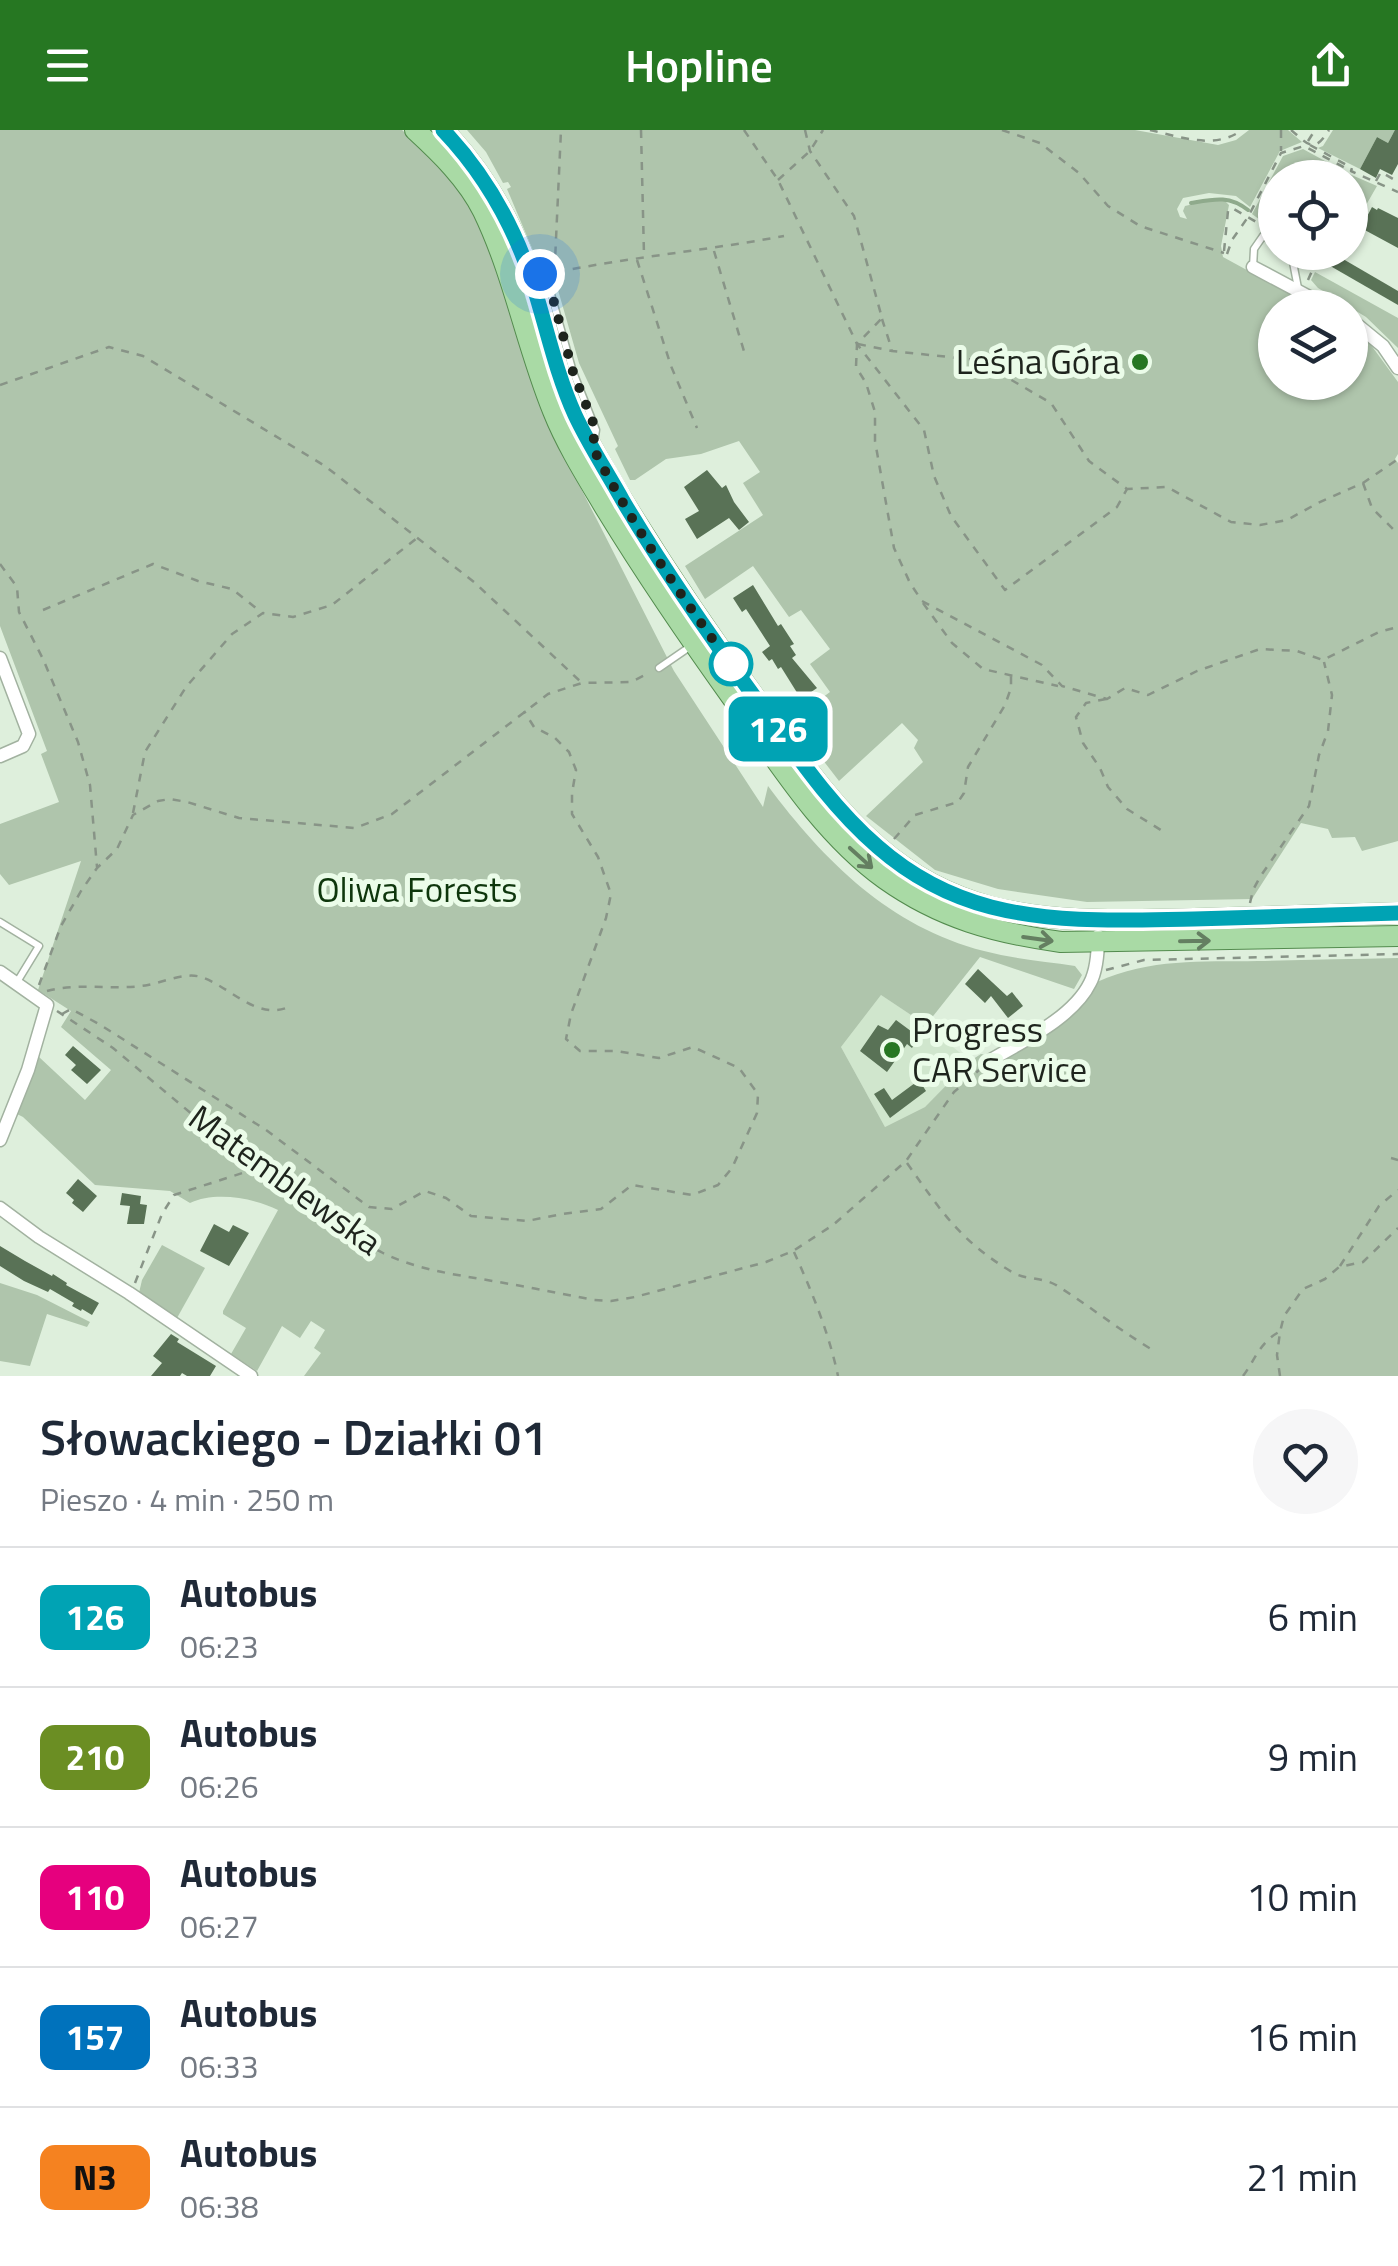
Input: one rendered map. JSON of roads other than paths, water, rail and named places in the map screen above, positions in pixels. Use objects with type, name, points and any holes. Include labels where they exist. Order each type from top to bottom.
[{"type":"main road","points":[[414,130],[444,158],[482,208],[510,276],[553,412],[582,469],[623,536],[701,640],[830,828],[857,856],[914,898],[980,927],[1028,938],[1098,943],[1398,936]]},
{"type":"main road","points":[[443,130],[488,185],[538,274],[563,386],[581,428],[701,640],[854,825],[930,883],[987,906],[1026,915],[1098,921],[1398,914]]},
{"type":"street","points":[[1253,267],[1298,289]]},
{"type":"street","points":[[1368,334],[1383,346],[1398,368]]},
{"type":"street","points":[[0,658],[28,734],[23,746],[0,756]]},
{"type":"street","points":[[989,1062],[1077,1002],[1095,970],[1098,921]]},
{"type":"street","points":[[0,972],[47,1005],[28,1070],[0,1140]]},
{"type":"street","points":[[0,1208],[251,1376]]},
{"type":"lane","points":[[1253,267],[1258,244]]},
{"type":"lane","points":[[1294,270],[1298,289]]},
{"type":"lane","points":[[659,668],[701,640]]},
{"type":"lane","points":[[0,922],[39,946],[16,982]]},
{"type":"waterway","points":[[1191,203],[1228,200],[1248,210]]},
{"type":"place","name":"Leśna Góra","points":[[1140,362]]},
{"type":"place","name":"Progress CAR Service","points":[[892,1050]]},
{"type":"park label","name":"Oliwa Forests","points":[[417,890]]}]
